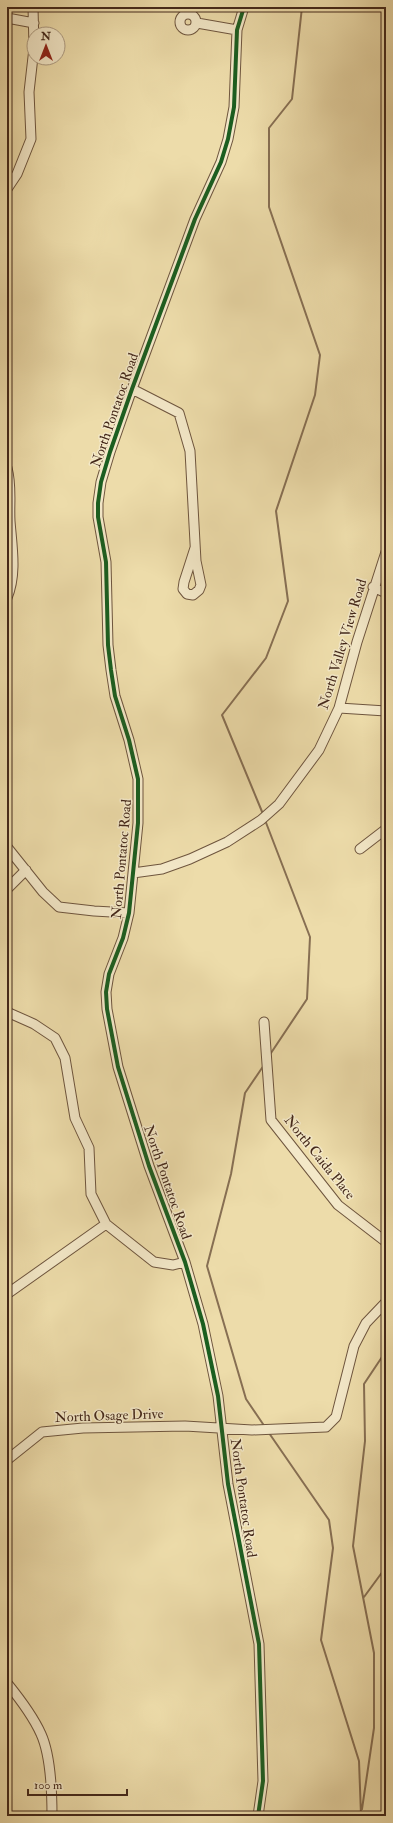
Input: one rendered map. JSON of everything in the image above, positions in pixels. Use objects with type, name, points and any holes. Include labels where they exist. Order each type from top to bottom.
[{"type":"street","points":[[7,189],[20,168],[31,138],[29,92],[34,48],[34,23],[32,7]]},
{"type":"street","name":"North Pontatoc Road","points":[[244,7],[237,30],[234,107],[228,139],[221,162],[195,219],[110,452],[101,482],[98,517],[106,562],[108,645],[111,670],[115,696],[130,742],[138,778],[138,823],[129,913],[107,984],[106,992],[109,1025],[118,1067],[149,1166],[185,1262],[203,1324],[223,1427],[228,1484],[259,1644],[264,1781],[258,1816]]},
{"type":"street","points":[[7,18],[34,23]]},
{"type":"street","points":[[197,23],[237,30]]},
{"type":"street","points":[[132,389],[179,413],[190,451],[195,548]]},
{"type":"street","points":[[7,468],[10,477],[11,498],[9,519],[13,545],[13,571],[7,598]]},
{"type":"street","name":"North Valley View Road","points":[[133,873],[162,869],[190,859],[227,842],[261,820],[279,804],[305,771],[319,750],[339,708],[373,587],[386,552]]},
{"type":"street","points":[[373,587],[386,593]]},
{"type":"street","points":[[339,708],[386,711]]},
{"type":"street","points":[[360,849],[386,829]]},
{"type":"street","points":[[7,847],[43,892],[59,907],[129,913]]},
{"type":"street","points":[[7,889],[26,870]]},
{"type":"street","points":[[7,1012],[34,1024],[55,1038],[65,1058],[75,1118],[89,1148],[91,1194],[106,1224],[154,1262],[173,1265],[185,1262]]},
{"type":"street","name":"North Caida Place","points":[[264,1022],[271,1120],[338,1205],[386,1242]]},
{"type":"street","points":[[7,1294],[106,1224]]},
{"type":"street","name":"North Osage Drive","points":[[7,1460],[42,1432],[89,1427],[185,1426],[223,1427],[252,1430],[326,1427],[336,1417],[354,1346],[366,1323],[386,1302]]},
{"type":"street","points":[[7,1683],[41,1734],[48,1764],[52,1816]]},
{"type":"waterway","points":[[263,814],[222,715],[266,658],[288,601],[276,511],[315,395],[320,355],[269,207],[269,128],[292,99],[302,7]]},
{"type":"waterway","points":[[265,820],[310,937],[307,999],[269,1056]]},
{"type":"waterway","points":[[264,1065],[245,1093],[231,1174],[207,1266],[246,1399],[265,1427]]},
{"type":"waterway","points":[[362,1809],[374,1728],[374,1653],[353,1546],[365,1441],[364,1384],[386,1351]]},
{"type":"waterway","points":[[269,1433],[329,1520],[333,1548],[321,1640],[359,1761],[361,1815]]},
{"type":"waterway","points":[[364,1597],[386,1567]]},
{"type":"cycle path","points":[[244,7],[237,30],[234,107],[228,139],[221,162],[195,219],[110,452],[101,482],[98,517],[106,562],[108,645],[111,670],[115,696],[129,740],[138,779],[138,823],[129,913],[123,938],[109,974],[106,992],[107,1009],[118,1067],[149,1166],[185,1262],[203,1324],[218,1396],[228,1484],[259,1644],[263,1781],[258,1816]]}]
